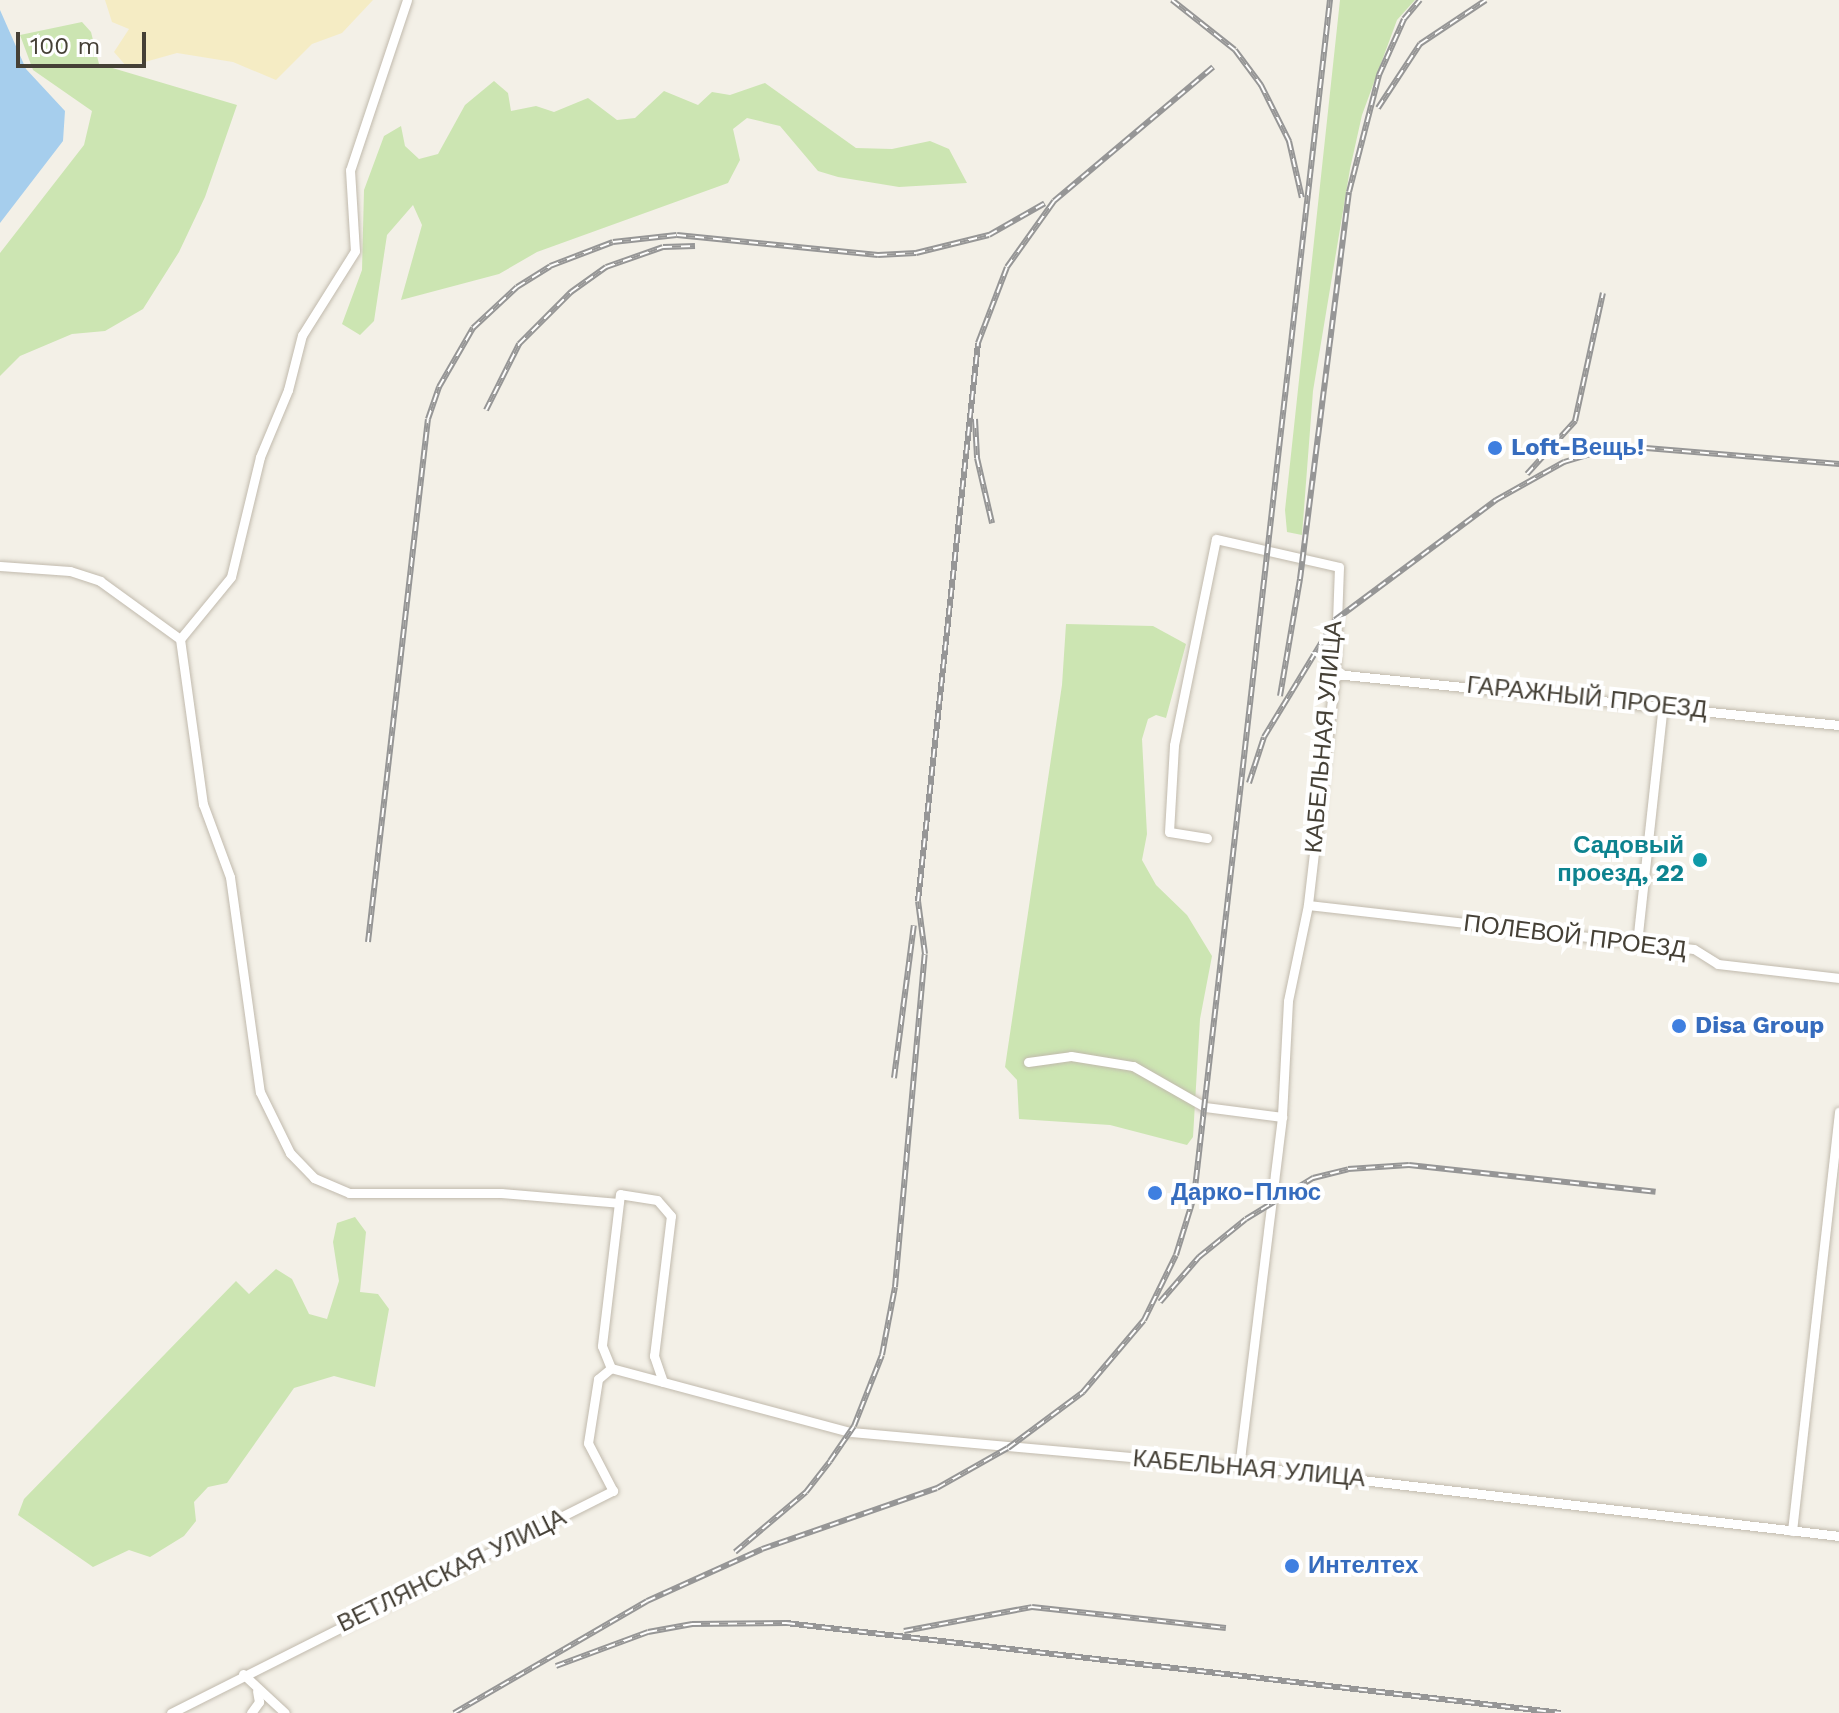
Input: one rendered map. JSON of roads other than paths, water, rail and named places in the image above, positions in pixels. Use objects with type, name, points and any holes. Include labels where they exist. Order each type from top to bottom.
[{"type":"street","points":[[180,639],[231,577],[260,457],[288,390],[302,335],[355,251],[350,170],[407,0]]},
{"type":"street","name":"КАБЕЛЬНАЯ УЛИЦА","points":[[1207,838],[1169,832],[1174,745],[1216,539],[1339,567],[1335,674],[1308,905],[1288,1001],[1282,1117],[1239,1466]]},
{"type":"street","points":[[0,566],[70,571],[100,581],[180,639],[206,821],[218,838],[230,877],[260,1092],[290,1153],[314,1178],[349,1193],[501,1193],[619,1203]]},
{"type":"street","name":"ГАРАЖНЫЙ ПРОЕЗД","points":[[1335,674],[1663,704],[1839,725]]},
{"type":"street","points":[[1637,943],[1663,704]]},
{"type":"street","name":"ПОЛЕВОЙ ПРОЕЗД","points":[[1308,905],[1694,949],[1718,964],[1839,978]]},
{"type":"street","points":[[1028,1062],[1071,1056],[1133,1066],[1205,1107],[1282,1117]]},
{"type":"street","points":[[1792,1531],[1839,1112]]},
{"type":"street","points":[[611,1368],[602,1346],[620,1194],[657,1200],[670,1213],[654,1350],[663,1382]]},
{"type":"street","name":"КАБЕЛЬНАЯ УЛИЦА","points":[[611,1368],[850,1432],[1239,1466],[1839,1536]]},
{"type":"street","name":"ВЕТЛЯНСКАЯ УЛИЦА","points":[[171,1713],[243,1674],[613,1491],[588,1443],[598,1379],[611,1368]]},
{"type":"street","points":[[243,1674],[257,1691],[259,1702],[251,1713]]},
{"type":"street","points":[[257,1691],[271,1695],[285,1713]]},
{"type":"water","points":[[0,10],[26,69],[65,111],[63,141],[0,223]]},
{"type":"railway","points":[[1172,0],[1235,50],[1261,85],[1289,141],[1302,198]]},
{"type":"railway","points":[[454,1713],[647,1601],[762,1549],[937,1488],[1008,1448],[1083,1392],[1144,1320],[1176,1255],[1194,1197],[1330,0]]},
{"type":"railway","points":[[1280,696],[1300,579],[1349,192],[1379,75],[1404,19],[1420,0]]},
{"type":"railway","points":[[1378,108],[1420,44],[1486,0]]},
{"type":"railway","points":[[735,1552],[806,1492],[830,1461],[854,1426],[882,1355],[895,1287],[925,954],[918,901],[978,343],[1007,267],[1054,201],[1213,67]]},
{"type":"railway","points":[[368,942],[428,419],[439,387],[473,328],[517,287],[550,266],[613,242],[677,235],[878,255],[916,253],[989,235],[1045,203]]},
{"type":"railway","points":[[486,410],[519,344],[571,292],[606,267],[663,247],[695,246]]},
{"type":"railway","points":[[1527,474],[1575,421],[1603,293]]},
{"type":"railway","points":[[975,419],[977,458],[992,523]]},
{"type":"railway","points":[[1249,783],[1264,737],[1335,620],[1496,500],[1564,462],[1604,450],[1646,448],[1839,464]]},
{"type":"railway","points":[[894,1078],[914,925]]},
{"type":"railway","points":[[1160,1302],[1199,1257],[1246,1219],[1313,1178],[1348,1169],[1409,1165],[1656,1192]]},
{"type":"railway","points":[[904,1631],[1032,1607],[1226,1628]]},
{"type":"railway","points":[[556,1666],[648,1632],[692,1624],[786,1623],[1561,1713]]},
{"type":"place","name":"Loft-Вещь!","points":[[1495,448]]},
{"type":"place","name":"Садовый проезд, 22","points":[[1700,860]]},
{"type":"place","name":"Disa Group","points":[[1679,1026]]},
{"type":"place","name":"Дарко-Плюс","points":[[1155,1193]]},
{"type":"place","name":"Интелтех","points":[[1292,1566]]}]
